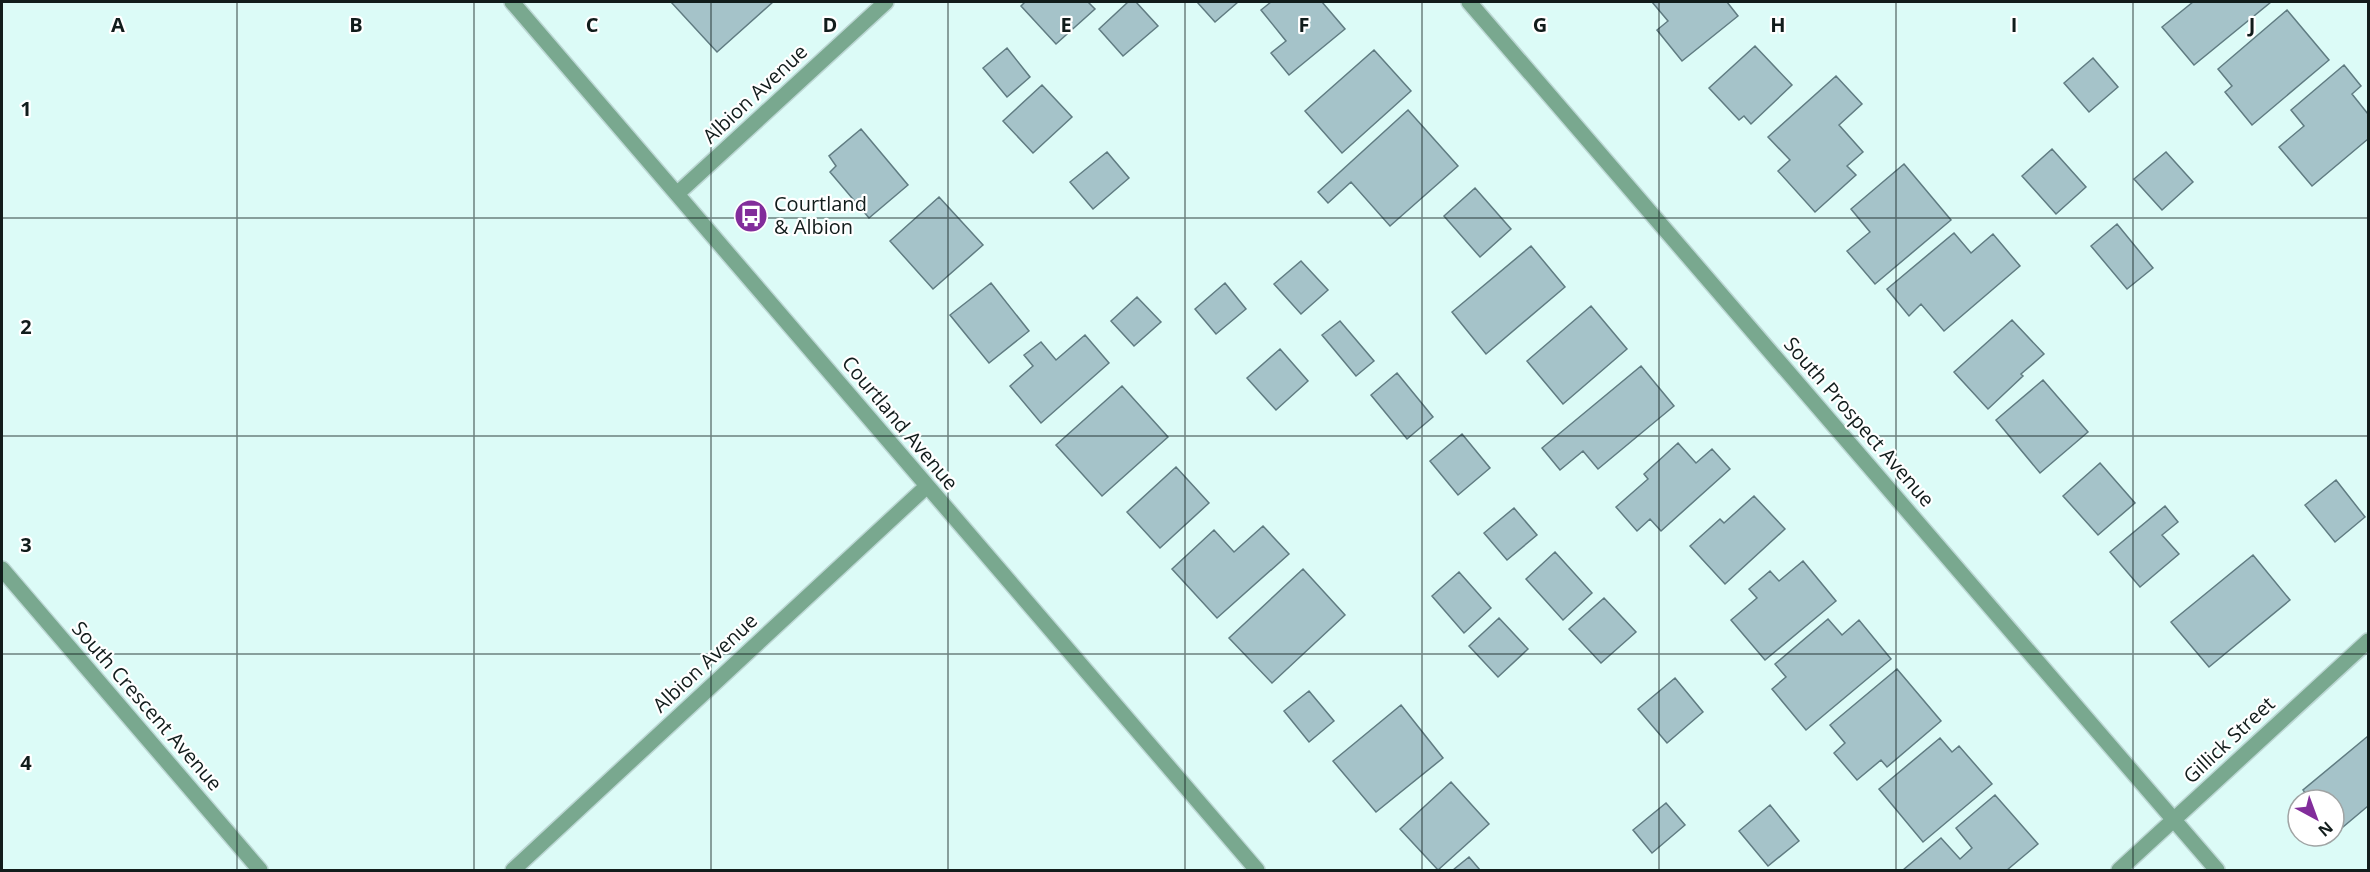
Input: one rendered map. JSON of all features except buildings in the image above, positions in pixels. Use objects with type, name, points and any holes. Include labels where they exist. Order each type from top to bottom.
[{"type":"street","name":"Courtland Avenue","points":[[512,2],[1257,870]]},
{"type":"street","name":"Albion Avenue","points":[[678,193],[886,2]]},
{"type":"street","name":"South Prospect Avenue","points":[[1469,2],[2217,870]]},
{"type":"street","name":"Albion Avenue","points":[[513,870],[926,487]]},
{"type":"street","name":"South Crescent Avenue","points":[[2,569],[260,870]]},
{"type":"street","name":"Gillick Street","points":[[2119,870],[2368,641]]},
{"type":"place","name":"Courtland & Albion","points":[[751,216]]}]
